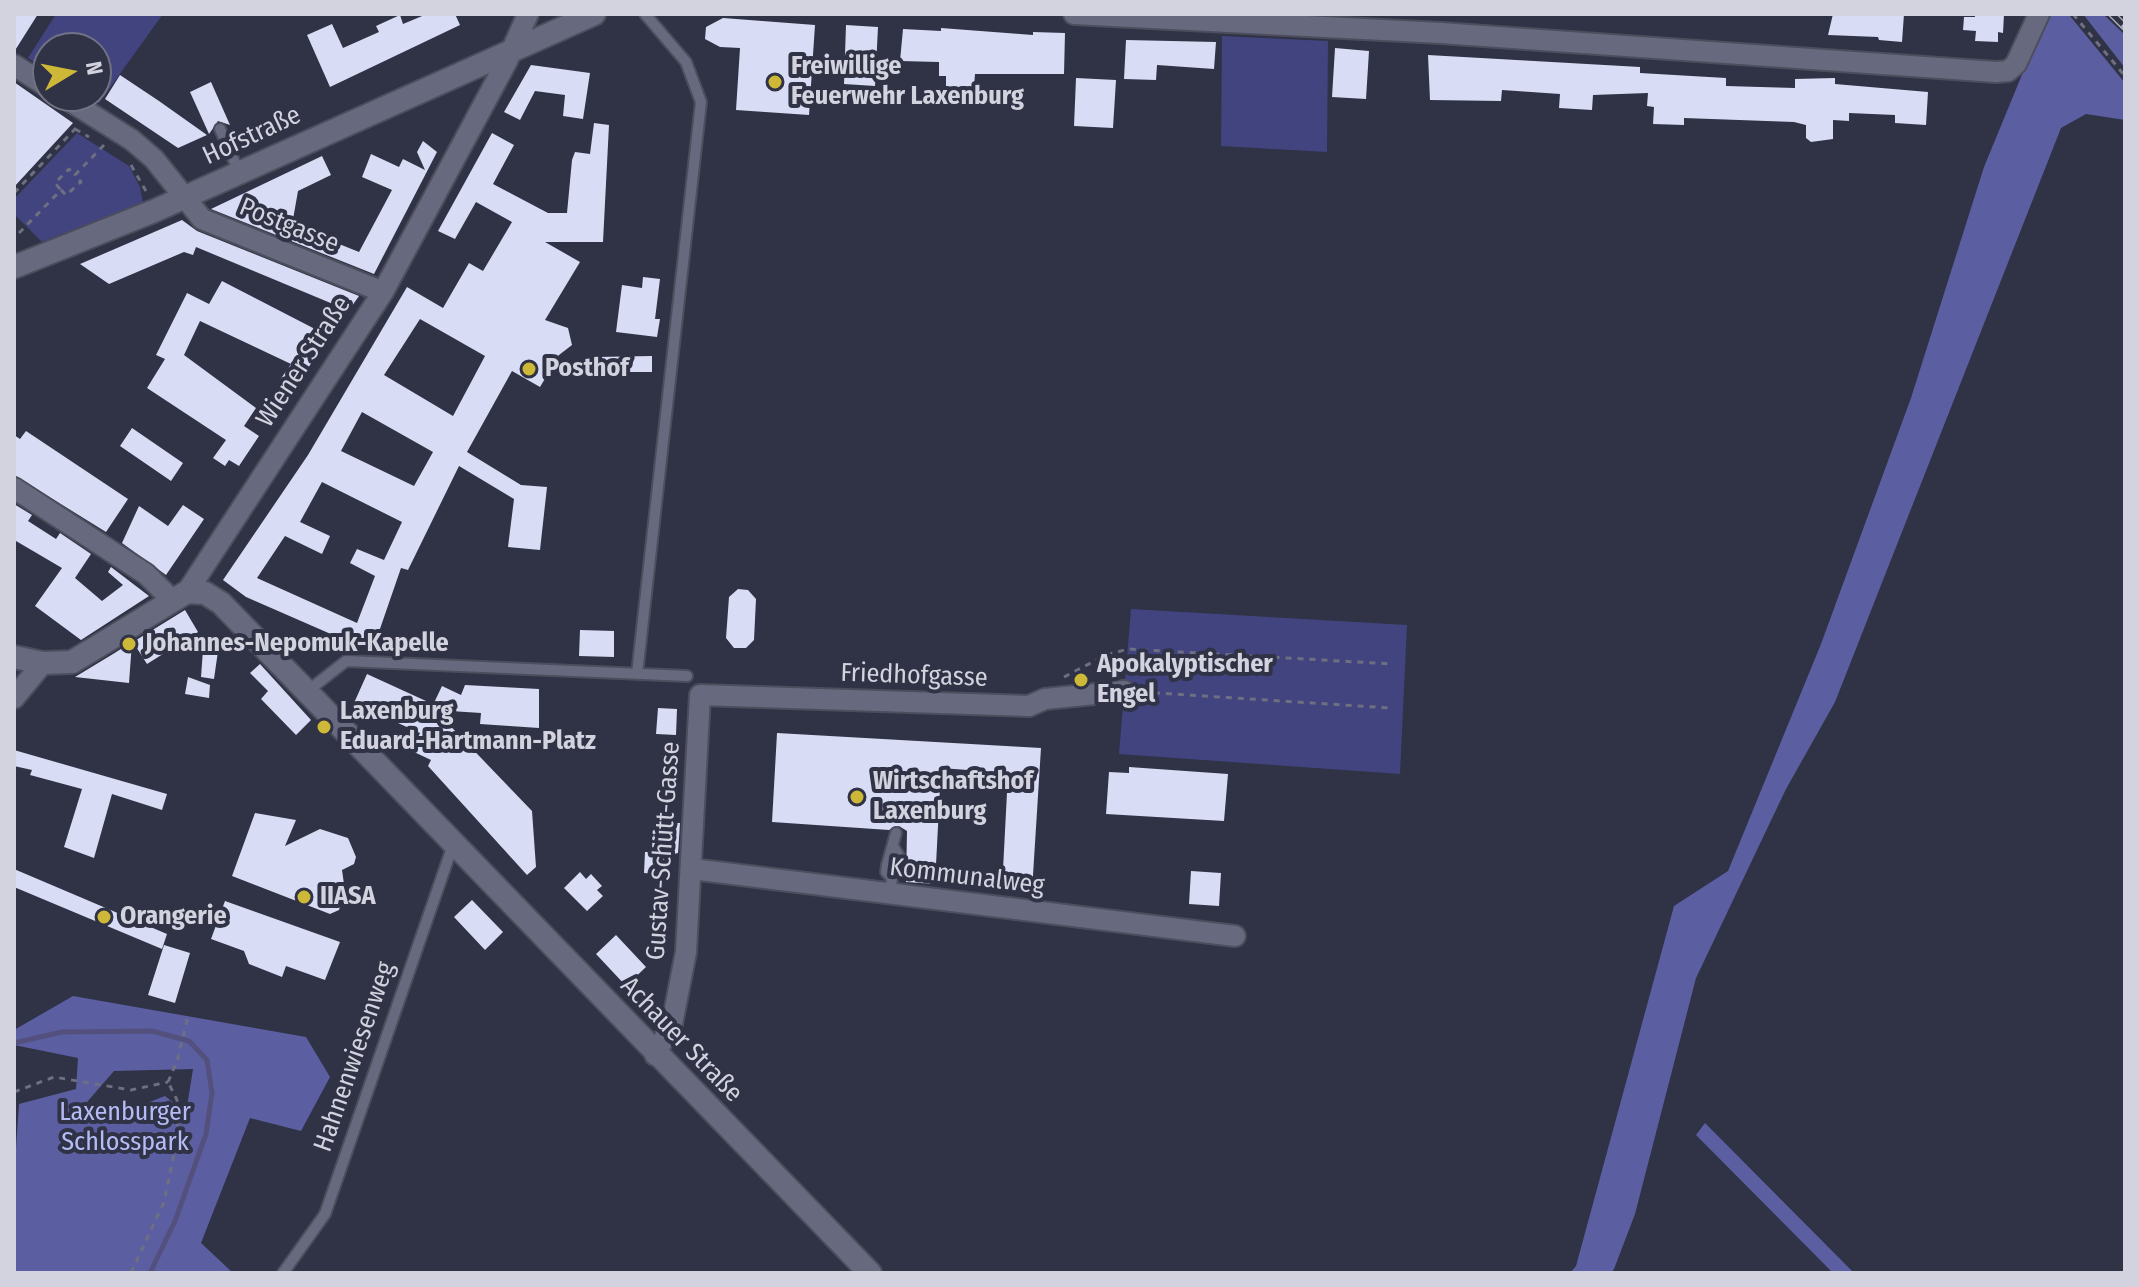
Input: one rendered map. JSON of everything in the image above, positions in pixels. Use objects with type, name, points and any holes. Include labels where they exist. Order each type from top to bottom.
[{"type":"street","name":"Wiener Straße","points":[[43,663],[72,662],[98,649],[179,596],[383,292],[528,14]]},
{"type":"street","points":[[511,50],[594,14]]},
{"type":"street","points":[[1074,14],[1442,24],[1996,72],[2008,71],[2016,64],[2039,14]]},
{"type":"street","name":"Hofstraße","points":[[14,267],[185,198],[511,50]]},
{"type":"street","points":[[14,65],[32,77]]},
{"type":"street","name":"Postgasse","points":[[89,113],[112,142],[154,159],[202,219],[383,292]]},
{"type":"street","points":[[14,488],[179,596]]},
{"type":"street","name":"Achauer Straße","points":[[179,596],[205,593],[221,603],[309,690],[655,1055],[870,1273]]},
{"type":"street","points":[[14,657],[43,663],[14,698]]},
{"type":"street","name":"Friedhofgasse","points":[[700,695],[1029,706],[1045,699],[1124,691]]},
{"type":"street","name":"Gustav-Schütt-Gasse","points":[[655,1055],[672,1024],[686,952],[700,695]]},
{"type":"street","name":"Kommunalweg","points":[[692,869],[891,886],[1235,936]]},
{"type":"lane","points":[[637,674],[701,102],[686,62],[645,14]]},
{"type":"lane","points":[[220,129],[239,172]]},
{"type":"lane","points":[[309,690],[346,661],[687,676]]},
{"type":"lane","points":[[891,886],[886,872],[896,833]]},
{"type":"lane","name":"Hahnenwiesenweg","points":[[283,1273],[325,1214],[453,845]]},
{"type":"path","points":[[2073,14],[2125,76]]},
{"type":"path","points":[[14,193],[89,113]]},
{"type":"path","points":[[75,129],[112,142],[75,175]]},
{"type":"path","points":[[125,157],[144,184],[154,211]]},
{"type":"path","points":[[69,169],[75,175],[81,182],[66,195],[55,183],[69,169]]},
{"type":"path","points":[[19,233],[61,190]]},
{"type":"path","points":[[278,636],[329,651],[346,661]]},
{"type":"path","points":[[1045,699],[1069,672],[1128,649],[1393,664]]},
{"type":"path","points":[[1124,691],[1390,708]]},
{"type":"path","points":[[131,1273],[164,1202],[178,1135],[177,1100],[168,1082],[188,1017]]},
{"type":"path","points":[[14,1092],[54,1077],[131,1090],[168,1082]]},
{"type":"shaded area","points":[[56,14],[163,14],[112,85],[112,32],[45,32]]},
{"type":"shaded area","points":[[1222,36],[1328,41],[1327,152],[1221,146]]},
{"type":"shaded area","points":[[77,133],[129,166],[140,187],[143,203],[42,242],[14,214],[14,199]]},
{"type":"shaded area","points":[[1131,609],[1407,625],[1400,774],[1119,754]]},
{"type":"green space","points":[[2047,14],[2070,16],[2125,83],[2125,120],[2086,114],[2061,128],[1835,702],[1786,789],[1696,978],[1635,1214],[1614,1269],[1611,1273],[1570,1273],[1576,1266],[1674,906],[1728,871],[1821,644],[1911,398],[1984,167]]},
{"type":"green space","points":[[2083,14],[2103,14],[2125,35],[2125,68]]},
{"type":"green space","name":"Laxenburger Schlosspark","points":[[73,996],[306,1037],[330,1077],[301,1131],[250,1118],[201,1243],[233,1273],[14,1273],[14,1177],[19,1104],[76,1089],[78,1058],[14,1045],[14,1030]],"holes":[[[193,1069],[186,1113],[165,1096],[116,1115],[87,1102],[114,1071]]]},
{"type":"green space","points":[[1705,1123],[1854,1273],[1833,1273],[1696,1135]]},
{"type":"building","points":[[14,14],[38,14],[14,52]]},
{"type":"building","points":[[427,14],[455,14],[460,25],[330,87],[307,35],[332,24],[343,48],[379,32],[376,26],[400,15],[403,24]]},
{"type":"building","points":[[1833,14],[1904,14],[1902,42],[1879,40],[1878,37],[1828,35]]},
{"type":"building","points":[[1975,14],[2004,14],[2003,33],[1998,32],[1998,42],[1975,41],[1976,31],[1963,30],[1964,17],[1975,17]]},
{"type":"building","name":"Freiwillige Feuerwehr Laxenburg","points":[[723,18],[815,25],[809,115],[736,110],[740,48],[720,47],[705,39],[706,27]]},
{"type":"building","points":[[846,25],[878,27],[875,86],[844,84]]},
{"type":"building","points":[[941,28],[1033,35],[1033,32],[1065,33],[1064,74],[975,74],[974,87],[967,96],[956,97],[946,91],[946,76],[939,76],[939,62],[900,61],[903,29],[941,31]]},
{"type":"building","points":[[1126,40],[1216,42],[1214,69],[1157,65],[1156,80],[1124,79]]},
{"type":"building","points":[[1335,48],[1369,51],[1366,99],[1332,97]]},
{"type":"building","points":[[1428,55],[1640,67],[1640,73],[1726,78],[1726,86],[1795,88],[1795,79],[1835,78],[1835,84],[1928,92],[1926,125],[1895,123],[1895,115],[1849,113],[1849,121],[1833,120],[1833,139],[1811,142],[1806,138],[1806,125],[1794,122],[1684,118],[1684,125],[1653,124],[1654,107],[1647,106],[1648,93],[1593,95],[1592,110],[1559,108],[1560,94],[1502,90],[1501,101],[1430,100]]},
{"type":"building","points":[[531,65],[590,73],[583,119],[563,116],[565,95],[535,91],[520,120],[504,112]]},
{"type":"building","points":[[120,75],[207,135],[178,148],[112,104],[112,88]]},
{"type":"building","points":[[1076,78],[1116,80],[1113,128],[1074,126]]},
{"type":"building","points":[[14,82],[32,95],[32,112],[57,112],[73,123],[14,187]]},
{"type":"building","points":[[211,82],[230,125],[218,121],[209,134],[190,92]]},
{"type":"building","points":[[594,123],[609,125],[603,242],[545,242],[580,262],[545,320],[568,328],[572,345],[559,355],[540,387],[512,371],[467,452],[521,485],[547,487],[540,550],[508,547],[514,499],[459,466],[408,570],[401,568],[372,652],[246,597],[223,580],[308,455],[407,287],[443,308],[469,263],[483,271],[512,222],[476,202],[455,239],[438,231],[492,133],[514,145],[493,184],[548,213],[567,213],[575,152],[590,154]],"holes":[[[420,319],[485,356],[453,416],[384,375]],[[362,412],[433,452],[414,486],[341,451]],[[322,482],[402,522],[384,560],[357,549],[350,563],[375,576],[357,623],[257,578],[285,536],[322,554],[330,536],[300,522]]]},
{"type":"building","points":[[423,141],[437,152],[374,274],[211,209],[322,156],[331,175],[298,191],[292,225],[359,252],[392,190],[362,177],[371,154],[399,167],[403,159],[425,170],[417,152]]},
{"type":"building","points":[[182,220],[197,231],[359,296],[293,389],[280,380],[291,364],[200,321],[184,355],[256,408],[244,426],[259,436],[239,466],[229,460],[225,466],[213,458],[226,440],[147,388],[165,359],[156,355],[187,293],[209,304],[222,281],[315,329],[333,304],[196,247],[193,255],[184,252],[109,284],[80,264]]},
{"type":"building","points":[[643,277],[660,279],[655,319],[660,319],[657,337],[616,332],[622,285],[642,288]]},
{"type":"building","points":[[652,356],[652,372],[596,372],[596,357]]},
{"type":"building","points":[[132,428],[183,463],[171,481],[120,446]]},
{"type":"building","points":[[26,431],[128,499],[106,532],[14,475],[14,435],[20,439]]},
{"type":"building","points":[[14,504],[32,515],[28,521],[56,539],[60,533],[91,554],[75,578],[102,601],[123,585],[108,572],[111,567],[149,596],[81,640],[35,606],[62,568],[16,541],[14,544]]},
{"type":"building","points":[[183,505],[204,519],[166,575],[122,543],[139,506],[168,526]]},
{"type":"building","points":[[738,589],[748,590],[756,599],[754,640],[746,648],[734,648],[726,638],[729,597]]},
{"type":"building","points":[[185,610],[198,632],[147,664],[133,642]]},
{"type":"building","points":[[580,630],[614,631],[614,657],[579,656]]},
{"type":"building","points":[[204,636],[217,637],[219,644],[214,679],[201,677]]},
{"type":"building","points":[[132,642],[129,683],[75,677],[113,654]]},
{"type":"building","points":[[260,664],[311,720],[296,735],[261,699],[268,691],[250,673]]},
{"type":"building","points":[[367,674],[426,701],[432,707],[442,686],[461,695],[465,685],[539,689],[539,728],[480,724],[481,713],[435,710],[532,811],[536,867],[527,875],[428,766],[431,760],[412,751],[420,733],[354,703]]},
{"type":"building","points":[[188,677],[210,685],[209,698],[185,694]]},
{"type":"building","points":[[658,708],[677,709],[676,735],[656,734]]},
{"type":"building","name":"Wirtschaftshof Laxenburg","points":[[777,733],[1041,748],[1032,891],[1002,889],[1008,773],[941,768],[935,884],[906,882],[907,831],[899,826],[889,830],[772,822]]},
{"type":"building","points":[[14,750],[167,794],[162,810],[112,794],[94,858],[64,847],[82,789],[30,775],[32,770],[14,766]]},
{"type":"building","points":[[1129,767],[1228,774],[1224,821],[1106,814],[1109,772],[1129,773]]},
{"type":"building","points":[[255,813],[296,820],[285,846],[320,829],[348,838],[356,857],[354,864],[342,870],[345,891],[339,910],[330,914],[232,876]]},
{"type":"building","points":[[653,823],[680,823],[678,853],[670,855],[669,875],[644,873],[645,852],[652,852]]},
{"type":"building","name":"Orangerie","points":[[14,869],[167,934],[162,949],[14,887]]},
{"type":"building","points":[[1191,871],[1221,873],[1219,906],[1189,904]]},
{"type":"building","points":[[580,872],[586,879],[591,874],[602,886],[597,890],[603,896],[587,911],[564,888]]},
{"type":"building","points":[[472,900],[503,932],[485,950],[454,917]]},
{"type":"building","points":[[225,901],[340,942],[325,980],[286,966],[282,977],[249,964],[244,951],[211,939]]},
{"type":"building","points":[[616,935],[646,967],[626,986],[596,954]]},
{"type":"building","points":[[164,945],[190,953],[175,1003],[148,995]]},
{"type":"waterway","points":[[14,1043],[62,1032],[152,1031],[189,1041],[207,1060],[212,1093],[206,1134],[175,1221],[150,1273]]},
{"type":"railway","points":[[2112,14],[2125,27]]},
{"type":"place","name":"Freiwillige Feuerwehr Laxenburg","points":[[775,82]]},
{"type":"place","name":"Posthof","points":[[529,369]]},
{"type":"place","name":"Johannes-Nepomuk-Kapelle","points":[[129,644]]},
{"type":"place","name":"Apokalyptischer Engel","points":[[1081,680]]},
{"type":"place","name":"Laxenburg Eduard-Hartmann-Platz","points":[[324,727]]},
{"type":"place","name":"Wirtschaftshof Laxenburg","points":[[857,797]]},
{"type":"place","name":"IIASA","points":[[304,897]]},
{"type":"place","name":"Orangerie","points":[[104,917]]}]
